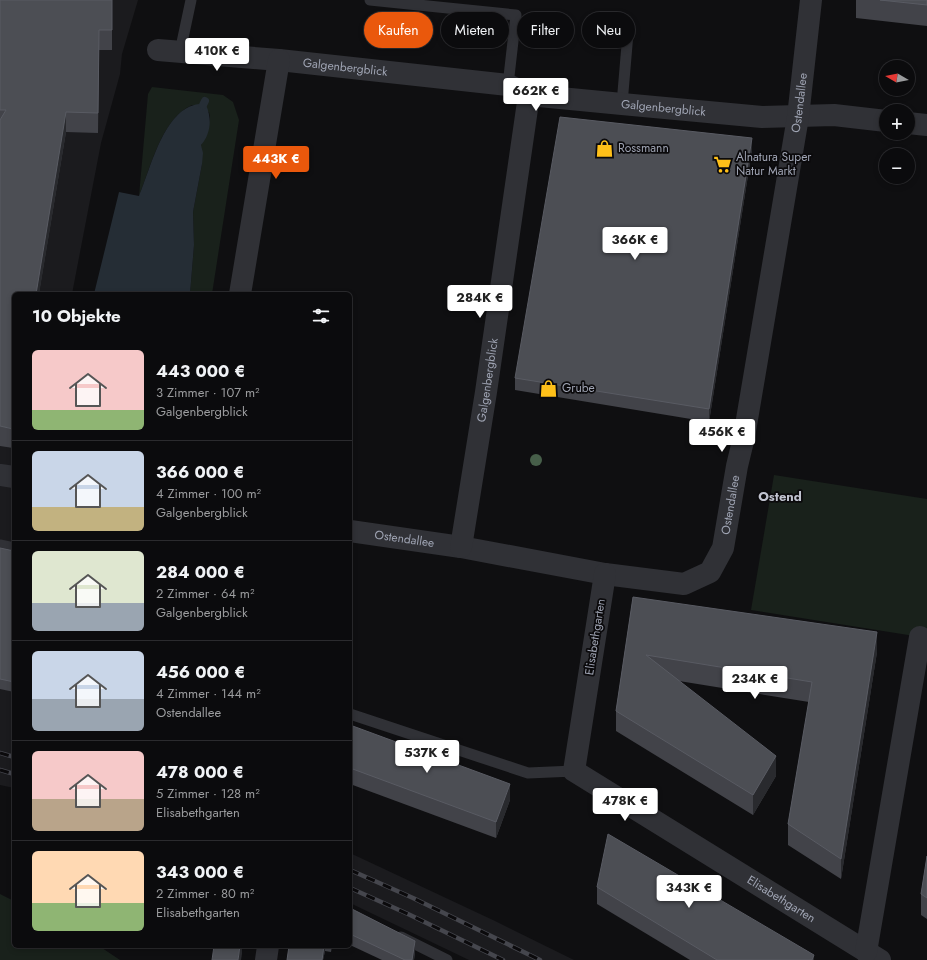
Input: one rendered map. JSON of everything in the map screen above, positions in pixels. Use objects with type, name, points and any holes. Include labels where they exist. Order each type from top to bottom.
[{"type":"street","name":"Ostendallee","points":[[352,531],[461,547],[605,574],[684,584],[710,572],[723,548],[745,429],[798,117],[811,0]]},
{"type":"street","name":"Galgenbergblick","points":[[158,50],[279,60],[508,85],[529,95],[762,117],[834,115],[879,120]]},
{"type":"street","points":[[240,292],[279,60]]},
{"type":"street","name":"Galgenbergblick","points":[[461,547],[487,384],[529,95]]},
{"type":"street","points":[[915,124],[927,125]]},
{"type":"street","points":[[0,475],[12,478]]},
{"type":"street","name":"Elisabethgarten","points":[[605,574],[574,770],[873,956],[920,637]]},
{"type":"street","points":[[266,960],[268,948]]},
{"type":"lane","points":[[180,52],[191,0]]},
{"type":"lane","points":[[370,0],[516,15],[508,85]]},
{"type":"lane","points":[[622,104],[627,48]]},
{"type":"lane","points":[[0,545],[12,548]]},
{"type":"lane","points":[[352,715],[528,773],[574,770]]},
{"type":"lane","points":[[392,932],[447,960]]},
{"type":"shaded area","points":[[0,0],[138,0],[122,54],[120,74],[101,143],[72,292],[12,292],[12,788],[0,785]]},
{"type":"shaded area","points":[[152,87],[223,95],[233,102],[239,120],[212,292],[190,292],[194,245],[193,212],[202,164],[201,145],[207,134],[210,117],[209,112],[192,105],[181,112],[172,121],[158,145],[139,196],[148,94]]},
{"type":"shaded area","points":[[199,104],[206,105],[210,120],[209,131],[201,145],[203,153],[202,164],[193,212],[194,245],[190,292],[94,292],[119,192],[139,196],[160,141],[168,127],[177,116],[187,108]]},
{"type":"shaded area","points":[[774,475],[927,499],[927,638],[751,610]]},
{"type":"shaded area","points":[[352,854],[574,960],[469,960],[352,904]]},
{"type":"shaded area","points":[[0,894],[12,900],[12,948],[102,948],[120,960],[0,960]]},
{"type":"building","points":[[0,0],[112,0],[112,30],[99,30],[98,113],[66,112],[36,292],[12,292],[12,429],[0,426],[0,120],[6,110],[0,110]]},
{"type":"building","points":[[880,0],[927,0],[927,5]]},
{"type":"building","points":[[560,117],[752,138],[709,409],[515,378]]},
{"type":"building","points":[[0,548],[12,551],[12,682],[0,679]]},
{"type":"building","points":[[633,597],[877,632],[841,859],[788,824],[812,682],[646,655],[776,756],[753,795],[616,711]]},
{"type":"building","points":[[352,726],[510,784],[496,822],[352,769]]},
{"type":"building","points":[[608,834],[814,955],[812,960],[717,960],[597,887]]},
{"type":"building","points":[[927,856],[927,898],[921,894]]},
{"type":"building","points":[[352,909],[415,941],[412,960],[405,960],[352,935]]},
{"type":"building","points":[[214,948],[240,948],[238,960],[212,960]]},
{"type":"building","points":[[289,948],[324,948],[322,960],[287,960]]},
{"type":"waterway","points":[[203,105],[205,101]]},
{"type":"railway","points":[[0,753],[12,756]]},
{"type":"railway","points":[[0,770],[12,773]]},
{"type":"railway","points":[[352,871],[413,898],[540,960]]},
{"type":"railway","points":[[352,889],[503,960]]},
{"type":"place","name":"Rossmann","points":[[605,148]]},
{"type":"place","name":"Alnatura Super Natur Markt","points":[[723,164]]},
{"type":"place","name":"Grube","points":[[549,388]]},
{"type":"district","name":"Ostend","points":[[780,496]]}]
